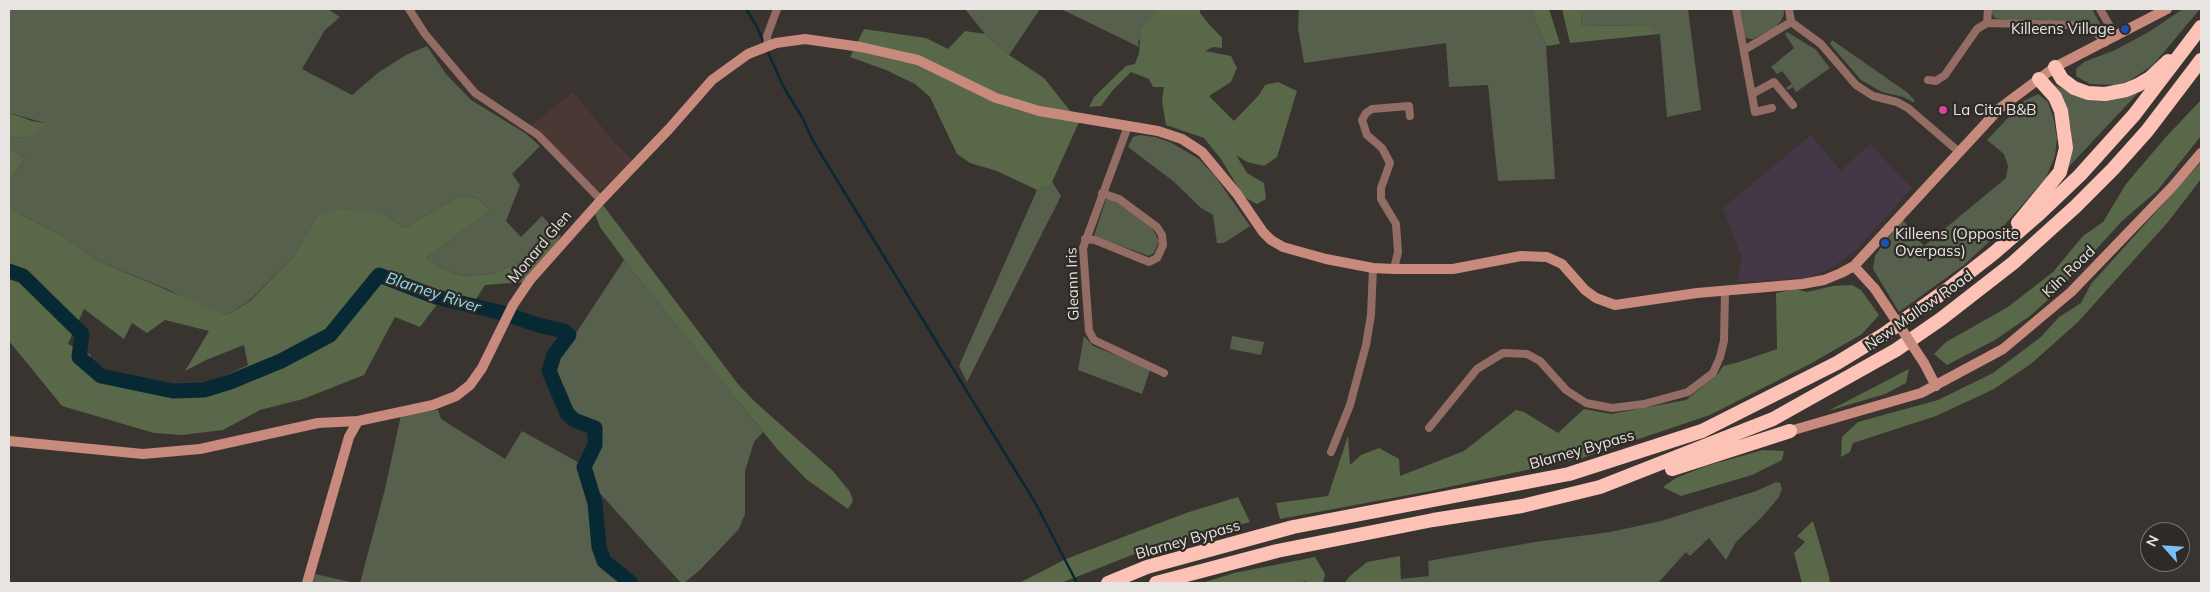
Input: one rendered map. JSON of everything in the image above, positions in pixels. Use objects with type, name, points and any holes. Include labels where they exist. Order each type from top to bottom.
[{"type":"highway","points":[[2055,67],[2064,82],[2080,91],[2097,94],[2126,90],[2138,85],[2158,71],[2201,20]]},
{"type":"highway","points":[[1994,253],[2059,195],[2107,146],[2159,85],[2201,27]]},
{"type":"highway","name":"New Mallow Road","points":[[1643,472],[1773,419],[1799,406],[1896,350],[1941,319],[2013,264],[2076,207],[2147,131],[2201,60]]},
{"type":"highway","points":[[1994,253],[2060,172],[2066,148],[2061,111],[2055,96],[2039,79]]},
{"type":"highway","name":"Blarney Bypass","points":[[1108,583],[1147,567],[1294,527],[1569,474],[1702,431],[1837,363],[1919,310],[1994,253]]},
{"type":"highway","points":[[1156,583],[1292,548],[1433,520],[1522,506],[1600,487],[1643,472],[1670,470],[1790,432]]},
{"type":"street","points":[[408,9],[425,34],[475,93],[538,135],[601,200]]},
{"type":"street","points":[[765,47],[766,36],[777,9]]},
{"type":"street","points":[[1736,9],[1755,112],[1772,108]]},
{"type":"street","points":[[1789,9],[1791,22],[1821,44],[1856,85],[1873,96],[1897,102],[1908,108],[1958,151]]},
{"type":"street","points":[[1987,23],[1988,9]]},
{"type":"street","points":[[2100,9],[2116,37]]},
{"type":"street","points":[[1936,386],[1924,363],[1875,289],[1854,266],[1958,151],[2000,108],[2055,67],[2105,43],[2167,9]]},
{"type":"street","points":[[1744,50],[1791,22]]},
{"type":"street","points":[[1928,80],[1936,81],[1945,75],[1977,29],[1987,23],[2072,26],[2096,32],[2105,43]]},
{"type":"street","name":"Monard Glen","points":[[9,441],[143,454],[200,449],[318,423],[358,422],[433,405],[456,396],[473,382],[488,359],[513,305],[530,280],[601,200],[669,129],[705,86],[740,59],[765,47],[805,39],[878,51],[918,60],[996,98],[1039,111],[1128,126],[1182,139],[1202,152],[1232,187],[1263,232],[1271,240],[1283,247],[1326,259],[1373,268],[1453,269],[1521,256],[1547,257],[1562,264],[1585,290],[1604,302],[1615,305],[1824,280],[1854,266]]},
{"type":"street","points":[[1752,94],[1774,82],[1793,105]]},
{"type":"street","points":[[1394,269],[1398,252],[1396,224],[1381,199],[1381,188],[1390,163],[1382,148],[1367,135],[1362,120],[1366,113],[1372,109],[1408,106],[1410,116]]},
{"type":"street","name":"Gleann Iris","points":[[1128,126],[1083,248],[1089,331],[1094,340],[1164,373]]},
{"type":"street","name":"Kiln Road","points":[[1790,432],[1921,393],[2003,349],[2072,292],[2173,186],[2201,153]]},
{"type":"street","name":"Gleann Iris","points":[[1085,239],[1095,240],[1149,262],[1156,258],[1163,245],[1162,235],[1157,227],[1119,199],[1102,193]]},
{"type":"street","points":[[1331,452],[1350,405],[1366,346],[1371,315],[1373,268]]},
{"type":"street","points":[[1428,428],[1477,369],[1503,353],[1527,354],[1540,361],[1566,390],[1586,403],[1612,408],[1644,404],[1688,392],[1713,373],[1720,357],[1724,341],[1725,291]]},
{"type":"street","points":[[307,583],[349,437],[358,422]]},
{"type":"shaded area","points":[[573,92],[615,143],[633,161],[598,193],[531,126]]},
{"type":"shaded area","points":[[1811,135],[1841,171],[1870,144],[1912,188],[1855,251],[1831,268],[1806,278],[1737,282],[1742,259],[1723,208]]},
{"type":"green space","points":[[9,9],[328,9],[340,17],[325,30],[302,69],[352,95],[379,72],[406,55],[427,46],[446,74],[471,100],[525,133],[540,146],[512,174],[520,185],[506,221],[521,237],[542,216],[561,237],[557,241],[551,239],[533,256],[493,274],[464,276],[444,270],[426,258],[491,210],[477,198],[460,196],[404,228],[383,213],[318,215],[292,258],[248,302],[226,315],[203,307],[169,290],[96,260],[61,235],[9,208],[9,181],[25,158],[9,150],[9,136],[23,138],[45,123],[9,113]]},
{"type":"green space","points":[[965,9],[1040,9],[1009,55],[985,34]]},
{"type":"green space","points":[[1061,9],[1159,9],[1138,42],[1139,47]]},
{"type":"green space","points":[[1159,9],[1200,9],[1200,13],[1222,38],[1222,48],[1213,47],[1205,51],[1231,56],[1237,68],[1231,82],[1209,96],[1234,121],[1259,95],[1265,85],[1278,82],[1297,91],[1277,157],[1264,166],[1247,162],[1236,155],[1247,173],[1264,183],[1266,199],[1257,204],[1244,197],[1221,159],[1204,138],[1166,125],[1162,101],[1164,87],[1153,87],[1149,79],[1131,72],[1113,90],[1101,106],[1089,107],[1094,97],[1126,66],[1135,64],[1139,53],[1141,29]]},
{"type":"green space","points":[[1299,9],[1531,9],[1546,46],[1555,179],[1498,181],[1488,85],[1449,87],[1446,43],[1304,63],[1298,28]]},
{"type":"green space","points":[[1531,9],[1549,9],[1560,44],[1546,46]]},
{"type":"green space","points":[[1562,9],[1582,9],[1581,26],[1647,25],[1660,34],[1570,43]]},
{"type":"green space","points":[[1582,9],[1688,9],[1701,110],[1667,117],[1660,35],[1647,25],[1581,26]]},
{"type":"green space","points":[[1740,9],[1784,9],[1784,14],[1781,21],[1774,28],[1753,39],[1749,39],[1745,37]]},
{"type":"green space","points":[[1991,9],[2092,9],[2104,31],[2074,23],[2023,22],[1995,18],[1991,13]]},
{"type":"green space","points":[[2183,9],[2200,9],[2153,65],[2129,81],[2116,85],[2090,84],[2076,76],[2076,69],[2084,62],[2115,50],[2147,33]]},
{"type":"green space","points":[[864,29],[926,38],[948,49],[965,31],[985,34],[1009,55],[1044,78],[1079,122],[1052,182],[1054,185],[1037,190],[997,171],[970,163],[957,154],[930,97],[915,84],[886,70],[850,57]]},
{"type":"green space","points":[[1787,32],[1815,49],[1830,68],[1796,92],[1793,87],[1788,90],[1786,88],[1792,84],[1782,71],[1777,74],[1771,67],[1794,48],[1785,34]]},
{"type":"green space","points":[[1832,40],[1908,93],[1915,101],[1882,92],[1861,80],[1830,44]]},
{"type":"green space","points":[[2050,83],[2079,96],[2097,100],[2116,99],[2138,93],[2062,174],[2071,145],[2071,128],[2063,101]]},
{"type":"green space","points":[[2038,94],[2048,102],[2057,138],[2055,156],[2046,178],[1993,238],[1964,265],[1899,312],[1873,269],[1875,256],[1902,219],[1924,246],[2006,178],[2008,166],[2004,154],[1987,140],[2024,101]]},
{"type":"green space","points":[[2201,100],[2201,136],[2157,191],[2122,221],[2061,288],[2030,316],[1995,340],[1947,365],[1934,354],[1946,342],[2008,307],[2053,272],[2083,236],[2103,222],[2126,184],[2165,138]]},
{"type":"green space","points":[[9,113],[32,121],[45,123],[36,134],[23,138],[9,136]]},
{"type":"green space","points":[[1139,135],[1155,137],[1170,142],[1199,159],[1215,176],[1250,226],[1224,243],[1217,243],[1213,215],[1201,208],[1173,181],[1128,147],[1133,137]]},
{"type":"green space","points":[[9,150],[25,158],[9,181]]},
{"type":"green space","points":[[2201,162],[2201,179],[2168,222],[2078,322],[2032,363],[1994,389],[1936,416],[1853,443],[1850,452],[1841,457],[1842,437],[1858,422],[1938,400],[1993,373],[2041,337],[2059,317],[2081,303],[2091,284]]},
{"type":"green space","points":[[1054,185],[1061,196],[967,382],[959,366],[1037,190]]},
{"type":"green space","points":[[460,196],[477,198],[491,210],[426,258],[444,270],[464,276],[493,274],[533,256],[551,239],[559,241],[524,282],[485,285],[470,309],[438,303],[420,327],[395,317],[364,375],[303,399],[260,410],[223,430],[182,435],[154,433],[62,406],[9,341],[9,208],[61,235],[96,260],[226,315],[249,302],[292,258],[318,215],[339,209],[383,213],[404,228]],"holes":[[[84,309],[124,339],[132,323],[147,333],[165,320],[209,331],[185,371],[206,360],[244,345],[248,365],[207,384],[173,389],[132,380],[89,363],[91,355],[68,344]]]},
{"type":"green space","points":[[1110,198],[1148,223],[1159,242],[1154,253],[1149,256],[1094,236],[1106,199]]},
{"type":"green space","points":[[603,205],[738,384],[754,401],[833,471],[850,492],[853,501],[848,509],[806,479],[778,450],[628,265],[600,227],[595,214]]},
{"type":"green space","points":[[624,260],[763,432],[754,442],[745,471],[745,514],[739,529],[700,570],[684,583],[681,583],[587,479],[598,449],[600,430],[597,424],[581,419],[572,409],[561,393],[556,374],[561,356]]},
{"type":"green space","points":[[1852,285],[1861,290],[1879,315],[1862,334],[1810,364],[1710,415],[1582,458],[1430,491],[1280,519],[1276,503],[1328,496],[1348,436],[1350,465],[1361,455],[1379,448],[1399,459],[1400,476],[1464,451],[1516,410],[1524,412],[1558,433],[1584,409],[1611,414],[1686,400],[1718,374],[1723,366],[1777,349],[1776,293],[1795,289],[1807,292],[1833,286]]},
{"type":"green space","points":[[1084,336],[1093,346],[1150,370],[1142,394],[1078,370]]},
{"type":"green space","points":[[1232,336],[1264,342],[1261,355],[1230,349]]},
{"type":"green space","points":[[1909,369],[1906,383],[1885,394],[1828,411]]},
{"type":"green space","points":[[438,410],[441,419],[505,459],[522,431],[581,464],[595,503],[599,547],[604,561],[632,583],[360,583],[385,489],[401,415]]},
{"type":"green space","points":[[1763,450],[1784,451],[1782,460],[1752,475],[1681,496],[1663,487],[1676,478],[1706,466]]},
{"type":"green space","points":[[1776,482],[1780,483],[1782,489],[1779,497],[1763,516],[1736,542],[1726,560],[1709,538],[1690,556],[1686,552],[1658,583],[1401,583],[1401,579],[1429,576],[1428,561],[1535,542],[1610,532],[1661,521],[1756,491]]},
{"type":"green space","points":[[1238,497],[1250,522],[1137,553],[1061,583],[1019,583],[1066,559],[1186,513]]},
{"type":"green space","points":[[1813,521],[1830,583],[1802,583],[1794,553],[1805,542],[1797,536]]},
{"type":"green space","points":[[1400,556],[1401,583],[1345,583],[1349,577],[1367,562]]},
{"type":"green space","points":[[1315,557],[1325,574],[1323,583],[1306,583],[1306,581],[1297,583],[1202,583],[1234,573]]},
{"type":"green space","points":[[315,574],[355,583],[312,583]]},
{"type":"waterway","points":[[746,9],[765,45]]},
{"type":"waterway","points":[[767,50],[783,86],[803,119],[813,141],[1036,504],[1077,583]]},
{"type":"waterway","name":"Blarney River","points":[[9,271],[23,276],[82,334],[79,357],[101,376],[173,391],[204,390],[230,382],[281,361],[330,335],[379,275],[436,297],[503,313],[538,325],[564,331],[569,335],[554,355],[549,371],[567,413],[574,420],[595,428],[595,445],[584,467],[595,503],[599,547],[604,561],[631,583]]},
{"type":"place","name":"Killeens Village","points":[[2125,29]]},
{"type":"place","name":"La Cita B&B","points":[[1943,110]]},
{"type":"place","name":"Killeens (Opposite Overpass)","points":[[1885,243]]}]
